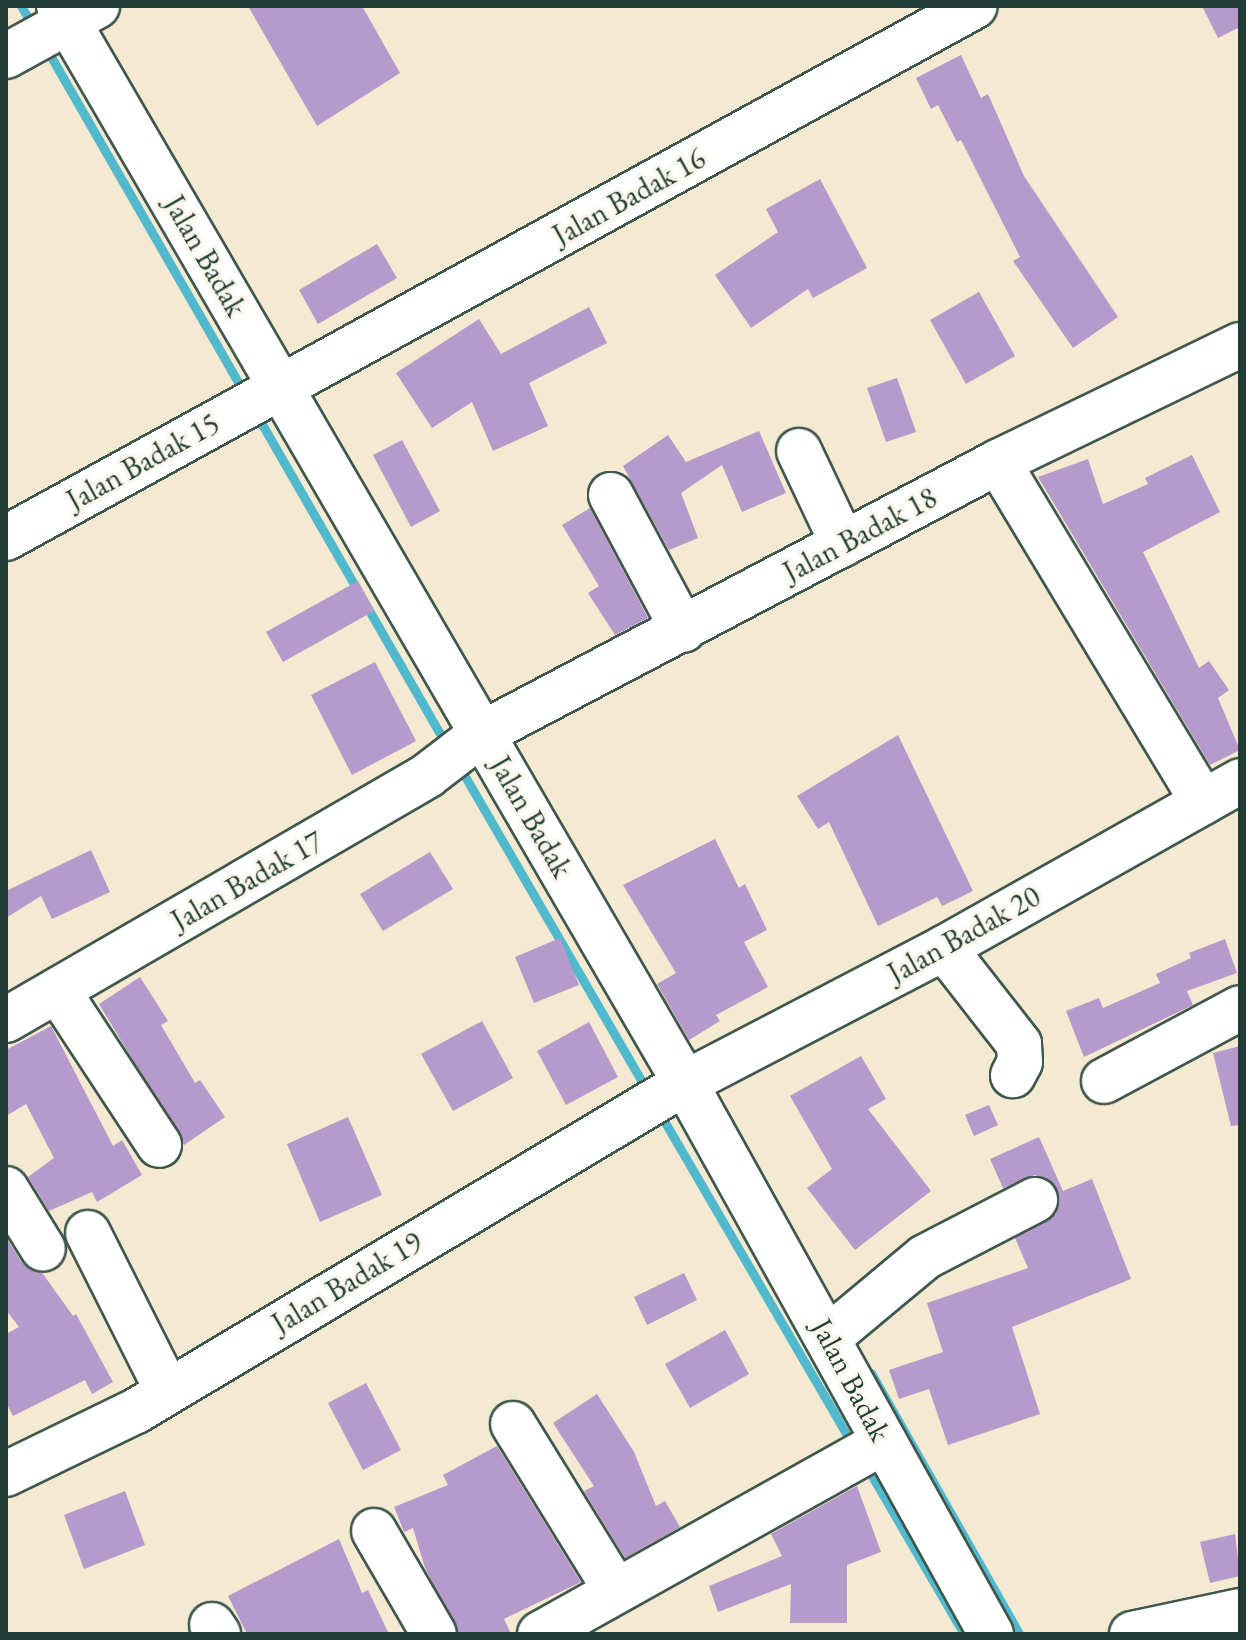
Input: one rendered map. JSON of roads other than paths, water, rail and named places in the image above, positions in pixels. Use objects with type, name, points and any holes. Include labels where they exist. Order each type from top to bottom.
[{"type":"street","name":"Jalan Badak 16","points":[[281,385],[975,6]]},
{"type":"street","name":"Jalan Badak","points":[[74,11],[281,385],[829,1337],[991,1634]]},
{"type":"street","points":[[6,56],[74,11]]},
{"type":"street","name":"Jalan Badak 18","points":[[483,733],[998,462],[1240,345]]},
{"type":"street","name":"Jalan Badak 15","points":[[6,538],[281,385]]},
{"type":"street","points":[[799,451],[843,544]]},
{"type":"street","points":[[998,462],[1221,792]]},
{"type":"street","points":[[611,495],[683,630]]},
{"type":"street","name":"Jalan Badak 17","points":[[6,1020],[428,775],[483,733]]},
{"type":"street","name":"Jalan Badak 20","points":[[685,1083],[944,948],[1221,792]]},
{"type":"street","points":[[944,948],[1019,1044],[1020,1062],[1013,1075]]},
{"type":"street","points":[[58,991],[159,1145]]},
{"type":"street","points":[[1104,1081],[1240,1008]]},
{"type":"street","name":"Jalan Badak 19","points":[[6,1474],[136,1411],[685,1083]]},
{"type":"street","points":[[6,1189],[43,1249]]},
{"type":"street","points":[[829,1337],[925,1257],[1035,1200]]},
{"type":"street","points":[[88,1233],[167,1390]]},
{"type":"street","points":[[513,1424],[616,1591]]},
{"type":"street","points":[[540,1634],[884,1442]]},
{"type":"street","points":[[374,1531],[434,1634]]},
{"type":"street","points":[[1132,1634],[1240,1611]]},
{"type":"waterway","points":[[21,6],[34,28]]},
{"type":"waterway","points":[[46,48],[244,392]]},
{"type":"waterway","points":[[255,412],[447,746]]},
{"type":"waterway","points":[[459,766],[648,1092]]},
{"type":"waterway","points":[[659,1112],[853,1445]]},
{"type":"waterway","points":[[871,1373],[1019,1634]]},
{"type":"waterway","points":[[865,1464],[964,1634]]}]
